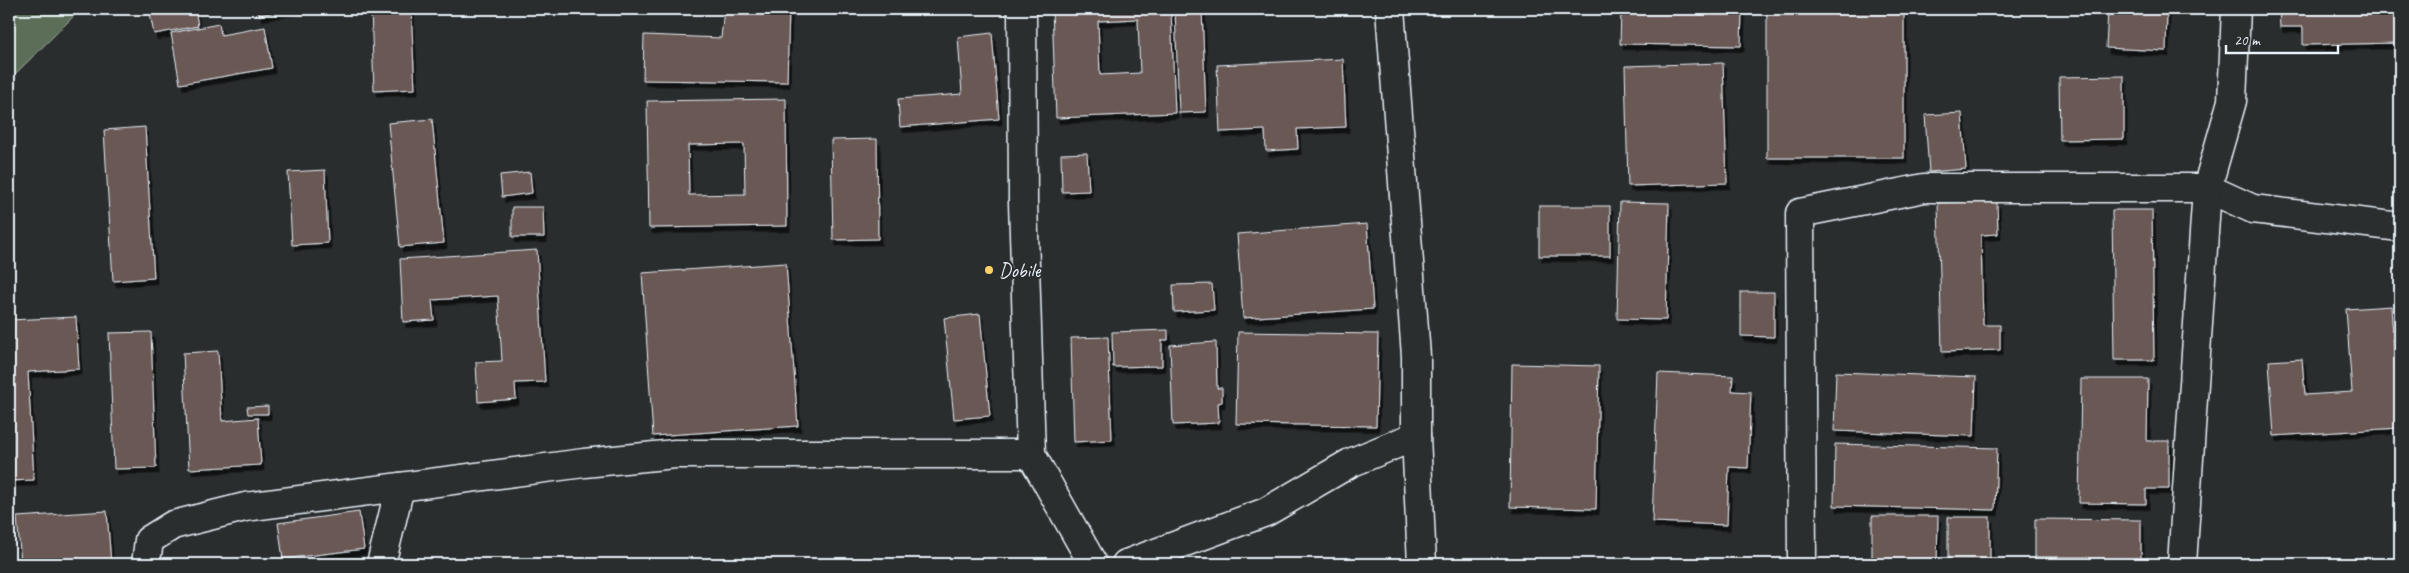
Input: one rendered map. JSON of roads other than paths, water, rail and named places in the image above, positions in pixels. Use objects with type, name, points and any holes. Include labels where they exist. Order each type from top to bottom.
[{"type":"street","points":[[1022,9],[1024,202],[1031,454],[1093,564]]},
{"type":"street","points":[[1390,9],[1416,356],[1416,436],[1422,564]]},
{"type":"street","points":[[2182,564],[2207,188],[2232,101],[2236,9]]},
{"type":"street","points":[[1802,564],[1800,213],[1924,188],[2207,188],[2253,209],[2400,227]]},
{"type":"street","points":[[1126,564],[1266,512],[1350,463],[1416,436]]},
{"type":"street","points":[[146,564],[149,540],[173,525],[245,507],[584,463],[675,454],[1031,454]]},
{"type":"street","points":[[381,564],[400,487]]},
{"type":"place","name":"Dobile","points":[[989,270]]}]
